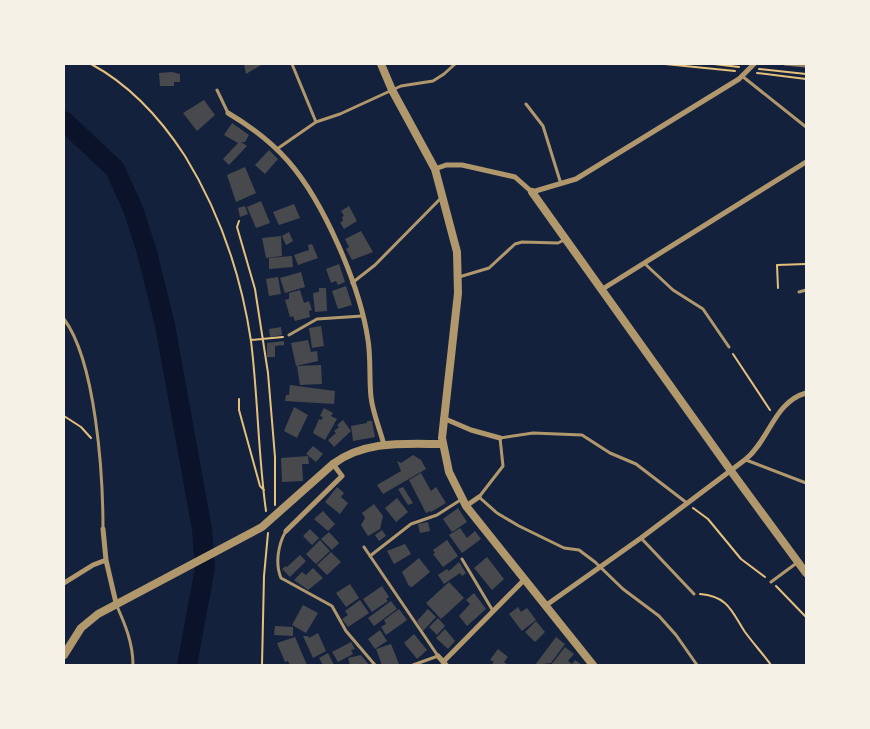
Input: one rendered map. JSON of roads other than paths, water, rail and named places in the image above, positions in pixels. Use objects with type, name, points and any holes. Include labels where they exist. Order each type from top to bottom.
[{"type":"street","points":[[381,64],[392,90],[435,169],[444,197],[457,252],[459,277],[443,418],[442,444],[449,472],[464,502],[593,665]]},
{"type":"street","points":[[532,192],[576,179],[740,74],[756,66]]},
{"type":"street","points":[[228,113],[277,149],[289,162],[311,192],[337,245],[352,283],[368,341],[372,399],[384,445]]},
{"type":"street","points":[[601,290],[806,162]]},
{"type":"street","points":[[435,169],[446,164],[462,165],[515,177],[532,192],[806,573]]},
{"type":"street","points":[[545,606],[642,538],[746,460],[760,446],[776,417],[787,402],[806,393]]},
{"type":"street","points":[[443,418],[471,430],[500,438]]},
{"type":"street","points":[[64,655],[81,628],[98,614],[265,530],[279,514],[333,464],[354,451],[384,445],[442,444]]},
{"type":"street","points":[[286,531],[342,476],[333,464]]},
{"type":"street","points":[[464,502],[479,497]]},
{"type":"street","points":[[103,529],[106,560],[119,602]]},
{"type":"street","points":[[64,583],[93,565],[106,560]]},
{"type":"street","points":[[438,656],[445,664],[524,580]]},
{"type":"lane","points":[[292,64],[316,122]]},
{"type":"lane","points":[[277,149],[316,122],[340,114],[406,85],[433,81],[455,64]]},
{"type":"lane","points":[[740,74],[806,128]]},
{"type":"lane","points":[[217,90],[228,113]]},
{"type":"lane","points":[[526,104],[543,126],[562,184]]},
{"type":"lane","points":[[352,283],[375,265],[436,202],[444,197]]},
{"type":"lane","points":[[459,277],[489,268],[515,244],[558,243],[565,240]]},
{"type":"lane","points":[[644,263],[673,290],[703,310],[729,347]]},
{"type":"lane","points":[[799,292],[806,290]]},
{"type":"lane","points":[[289,335],[317,319],[362,316]]},
{"type":"lane","points":[[64,319],[81,351],[91,398],[98,445],[103,529]]},
{"type":"lane","points":[[687,503],[636,464],[610,453],[582,435],[533,433],[500,438],[504,466],[479,497],[513,522],[564,548],[580,550],[624,589],[659,616],[676,635],[696,665]]},
{"type":"lane","points":[[746,460],[806,482]]},
{"type":"lane","points":[[370,556],[411,524],[437,515],[464,502]]},
{"type":"lane","points":[[286,531],[279,554],[278,566],[281,578],[332,606],[346,631],[375,665]]},
{"type":"lane","points":[[642,538],[694,594]]},
{"type":"lane","points":[[364,547],[438,656],[413,665]]},
{"type":"lane","points":[[462,559],[493,611]]},
{"type":"lane","points":[[771,582],[798,562]]},
{"type":"lane","points":[[119,602],[129,638],[133,665]]},
{"type":"waterway","points":[[64,121],[115,169],[133,209],[147,252],[165,325],[202,529],[205,568],[187,665]]},
{"type":"railway","points":[[785,64],[806,66]]}]
